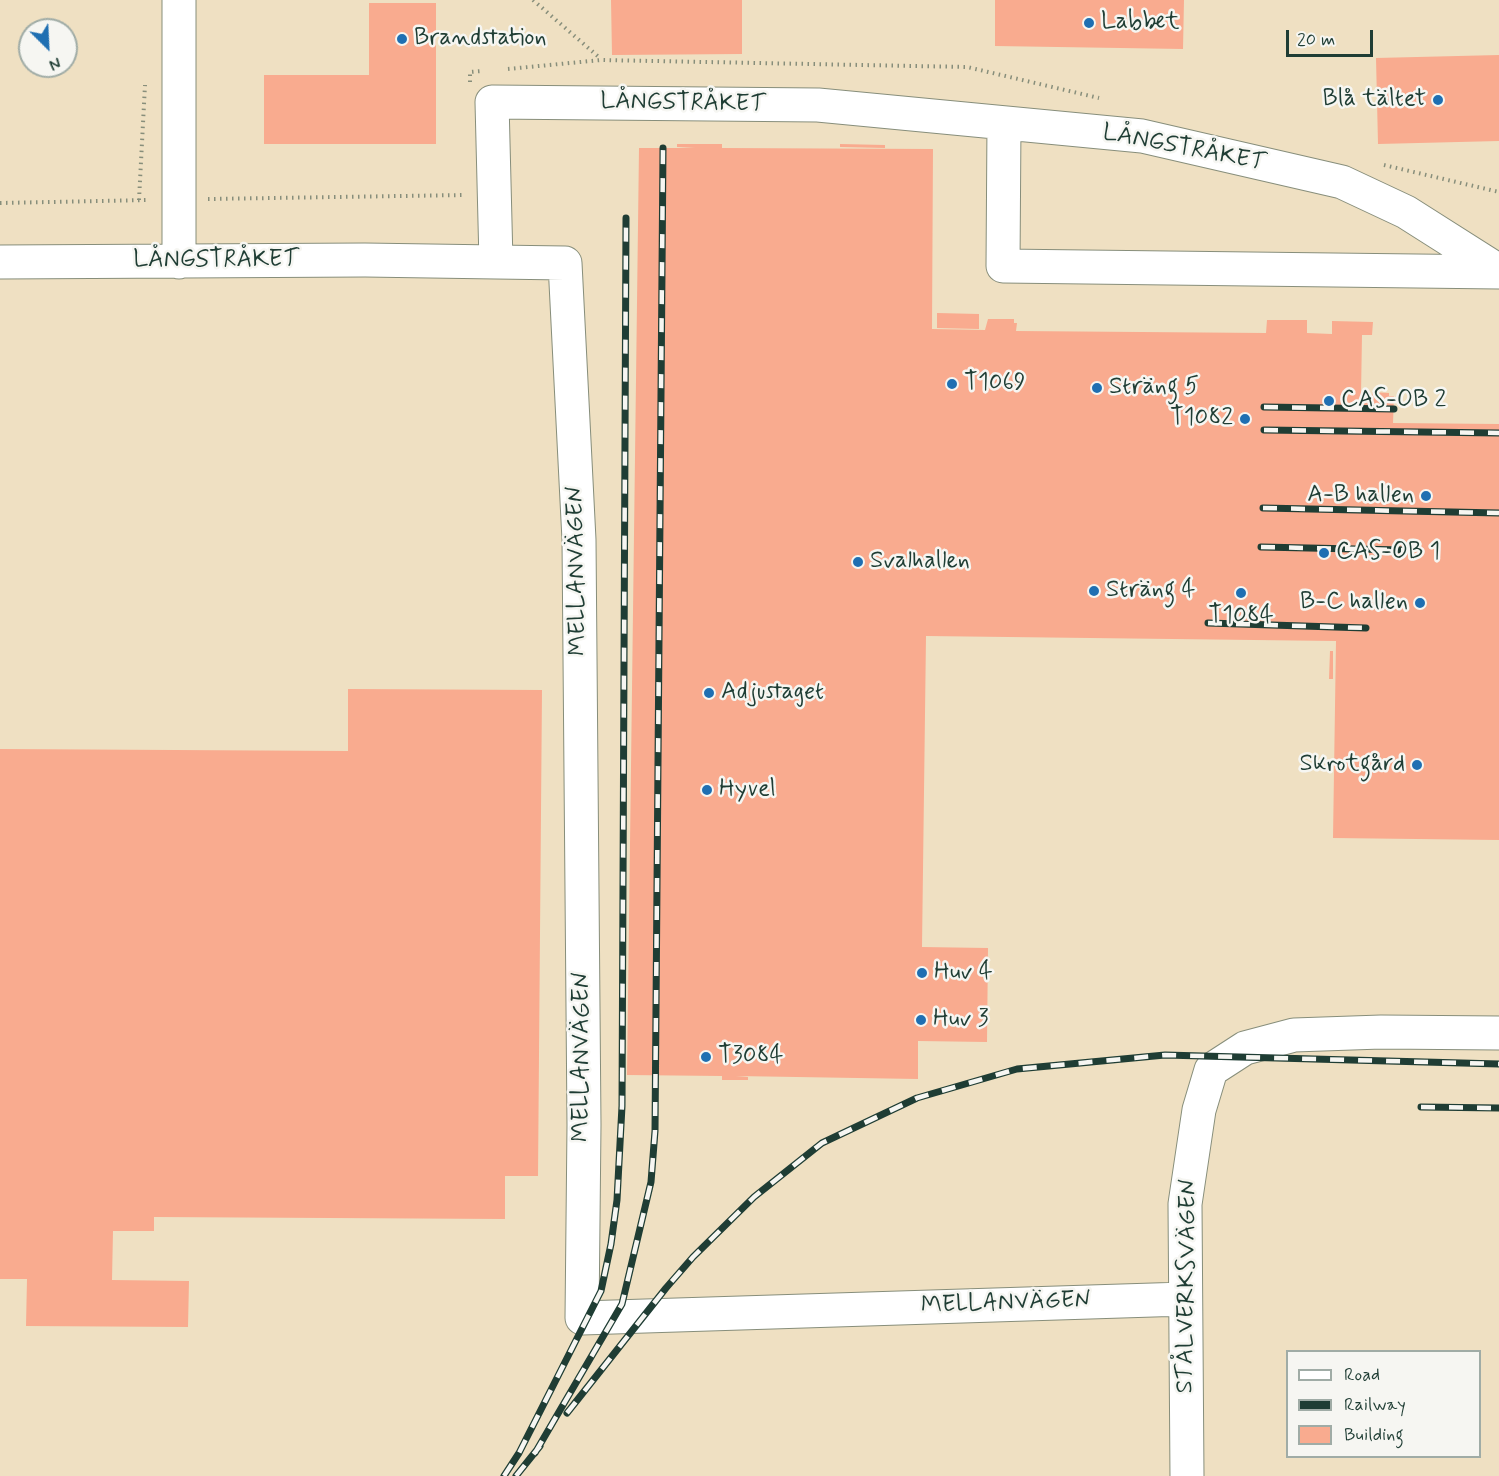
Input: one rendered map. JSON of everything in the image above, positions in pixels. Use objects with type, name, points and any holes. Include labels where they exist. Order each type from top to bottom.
[{"type":"street","points":[[179,0],[179,262]]},
{"type":"street","name":"LÅNGSTRÅKET","points":[[0,262],[365,260],[496,262],[492,102],[818,105],[1142,136],[1342,182],[1406,212],[1499,272]]},
{"type":"street","points":[[1004,123],[1003,266],[1499,272]]},
{"type":"street","name":"MELLANVÄGEN","points":[[496,262],[565,263],[579,540],[584,1125],[582,1318],[1185,1299]]},
{"type":"street","name":"STÅLVERKSVÄGEN","points":[[1187,1476],[1185,1204],[1199,1110],[1211,1070],[1245,1048],[1294,1035],[1381,1032],[1499,1033]]},
{"type":"path","points":[[533,0],[601,60]]},
{"type":"path","points":[[139,200],[145,82]]},
{"type":"building","points":[[611,0],[742,0],[742,54],[612,55]]},
{"type":"building","name":"Labbet","points":[[995,0],[1184,0],[1183,49],[995,46]]},
{"type":"building","name":"Brandstation","points":[[369,3],[436,3],[436,144],[264,144],[264,75],[369,75]]},
{"type":"building","name":"Blå tältet","points":[[1499,55],[1499,141],[1378,144],[1376,58]]},
{"type":"building","points":[[677,144],[722,144],[722,148],[933,149],[932,329],[985,330],[988,319],[1014,319],[1014,323],[1017,323],[1016,331],[1266,333],[1267,320],[1307,320],[1307,333],[1332,334],[1332,321],[1373,322],[1372,335],[1362,335],[1361,395],[1372,395],[1372,392],[1389,393],[1389,396],[1394,396],[1393,423],[1499,424],[1499,840],[1333,838],[1336,641],[926,636],[922,947],[988,948],[987,1042],[918,1041],[918,1079],[736,1076],[748,1077],[748,1080],[722,1080],[722,1076],[627,1075],[639,148],[695,148],[677,147]]},
{"type":"building","points":[[840,144],[885,145],[885,148],[840,147]]},
{"type":"building","points":[[937,313],[979,314],[979,329],[937,328]]},
{"type":"building","points":[[1330,651],[1333,651],[1333,679],[1329,679]]},
{"type":"building","points":[[348,689],[542,690],[538,1176],[505,1176],[505,1219],[154,1217],[154,1231],[113,1231],[112,1280],[189,1281],[188,1327],[26,1326],[27,1279],[0,1279],[0,749],[348,751]]},
{"type":"railway","points":[[535,1453],[622,1304],[651,1182],[655,1131],[663,148]]},
{"type":"railway","points":[[504,1476],[519,1453],[601,1291],[617,1200],[622,1106],[626,218]]},
{"type":"railway","points":[[1264,407],[1394,409]]},
{"type":"railway","points":[[1264,430],[1499,433]]},
{"type":"railway","points":[[1263,508],[1499,513]]},
{"type":"railway","points":[[1261,547],[1403,550]]},
{"type":"railway","points":[[1208,623],[1366,628]]},
{"type":"railway","points":[[567,1413],[666,1288],[693,1257],[754,1197],[822,1143],[917,1098],[1017,1069],[1165,1055],[1499,1064]]},
{"type":"railway","points":[[1421,1107],[1499,1108]]},
{"type":"railway","points":[[516,1476],[540,1446]]},
{"type":"place","name":"Labbet","points":[[1089,23]]},
{"type":"place","name":"Brandstation","points":[[402,39]]},
{"type":"place","name":"Blå tältet","points":[[1438,100]]},
{"type":"place","name":"T1069","points":[[952,384]]},
{"type":"place","name":"Sträng 5","points":[[1097,388]]},
{"type":"place","name":"CAS-OB 2","points":[[1329,401]]},
{"type":"place","name":"T1082","points":[[1245,419]]},
{"type":"place","name":"A-B hallen","points":[[1426,496]]},
{"type":"place","name":"CAS-OB 1","points":[[1324,553]]},
{"type":"place","name":"Svalhallen","points":[[858,562]]},
{"type":"place","name":"Sträng 4","points":[[1094,591]]},
{"type":"place","name":"T1084","points":[[1241,593]]},
{"type":"place","name":"B-C hallen","points":[[1420,603]]},
{"type":"place","name":"Adjustaget","points":[[709,693]]},
{"type":"place","name":"Skrotgård","points":[[1417,765]]},
{"type":"place","name":"Hyvel","points":[[707,790]]},
{"type":"place","name":"Huv 4","points":[[922,973]]},
{"type":"place","name":"Huv 3","points":[[921,1020]]},
{"type":"place","name":"T3084","points":[[706,1057]]}]
